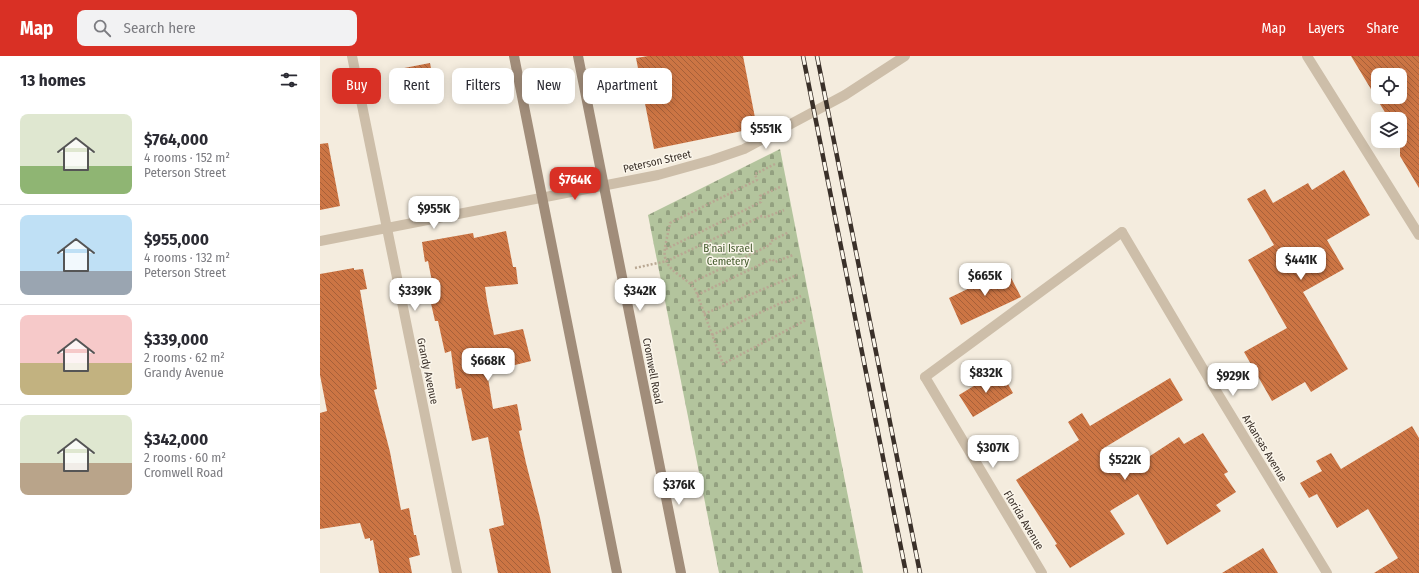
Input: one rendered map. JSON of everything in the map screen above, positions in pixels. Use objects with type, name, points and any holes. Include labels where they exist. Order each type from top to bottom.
[{"type":"street","name":"Grandy Avenue","points":[[352,56],[457,573]]},
{"type":"street","points":[[514,56],[617,573]]},
{"type":"street","name":"Cromwell Road","points":[[578,56],[681,573]]},
{"type":"street","name":"Peterson Street","points":[[320,240],[603,184],[658,175],[712,160],[744,149],[845,94],[905,56]]},
{"type":"street","points":[[1307,56],[1419,235]]},
{"type":"street","name":"Arkansas Avenue","points":[[925,377],[1122,232],[1327,573]]},
{"type":"street","name":"Florida Avenue","points":[[925,377],[1042,573]]},
{"type":"path","points":[[775,164],[755,174],[757,180],[670,223],[664,257],[670,268],[691,283],[723,364],[806,320]]},
{"type":"path","points":[[666,249],[761,202],[760,196],[780,187]]},
{"type":"path","points":[[620,272],[667,261],[762,216],[766,217],[784,210]]},
{"type":"path","points":[[691,283],[770,245],[771,241],[789,232]]},
{"type":"path","points":[[697,295],[772,259],[775,262],[793,255]]},
{"type":"path","points":[[704,314],[797,275]]},
{"type":"path","points":[[712,335],[783,302],[787,302],[801,296]]},
{"type":"green space","name":"B’nai Israel Cemetery","points":[[780,149],[863,573],[719,573],[648,215]]},
{"type":"building","points":[[648,56],[743,56],[757,128],[654,149],[645,104],[672,104],[672,68],[638,68],[636,58]]},
{"type":"building","points":[[1351,56],[1419,56],[1419,188],[1400,156],[1400,148],[1407,148],[1407,112],[1385,112],[1380,104],[1407,104],[1407,68],[1371,68],[1371,89]]},
{"type":"building","points":[[430,63],[431,68],[404,68]]},
{"type":"building","points":[[328,143],[340,206],[320,210],[320,144]]},
{"type":"building","points":[[1344,170],[1370,215],[1327,240],[1344,269],[1303,292],[1348,369],[1311,392],[1305,382],[1272,401],[1244,352],[1287,328],[1248,260],[1274,245],[1247,199],[1265,189],[1273,203],[1308,183],[1312,190]]},
{"type":"building","points":[[506,231],[513,267],[516,267],[518,284],[485,287],[487,301],[494,335],[523,329],[531,361],[487,372],[493,409],[517,404],[522,430],[519,431],[540,518],[551,573],[498,573],[489,529],[504,525],[488,437],[472,441],[461,388],[456,389],[451,351],[445,353],[438,321],[435,321],[430,299],[435,297],[428,261],[425,262],[422,242],[473,233],[474,238]]},
{"type":"building","points":[[354,268],[354,270],[363,269],[367,289],[360,290],[377,389],[374,390],[390,452],[401,510],[409,508],[414,535],[416,535],[420,555],[409,558],[412,573],[379,573],[373,540],[370,541],[370,538],[365,539],[360,523],[320,529],[320,413],[327,411],[320,375],[320,274]]},
{"type":"building","points":[[1007,270],[1021,297],[961,325],[949,298]]},
{"type":"building","points":[[1000,370],[1013,393],[973,417],[959,395]]},
{"type":"building","points":[[1170,378],[1183,400],[1104,448],[1121,475],[1179,437],[1184,444],[1203,433],[1228,472],[1224,474],[1236,492],[1216,505],[1221,511],[1167,545],[1138,494],[1110,511],[1125,534],[1070,568],[1055,545],[1057,544],[1016,480],[1079,440],[1068,422],[1082,413],[1090,426]]},
{"type":"building","points":[[1412,426],[1419,438],[1419,573],[1374,573],[1398,558],[1368,509],[1337,528],[1317,494],[1309,498],[1300,483],[1322,471],[1316,461],[1331,453],[1341,469]]},
{"type":"building","points":[[1263,548],[1278,573],[1222,573]]},
{"type":"railway","points":[[803,56],[906,573]]},
{"type":"railway","points":[[817,56],[920,573]]}]
